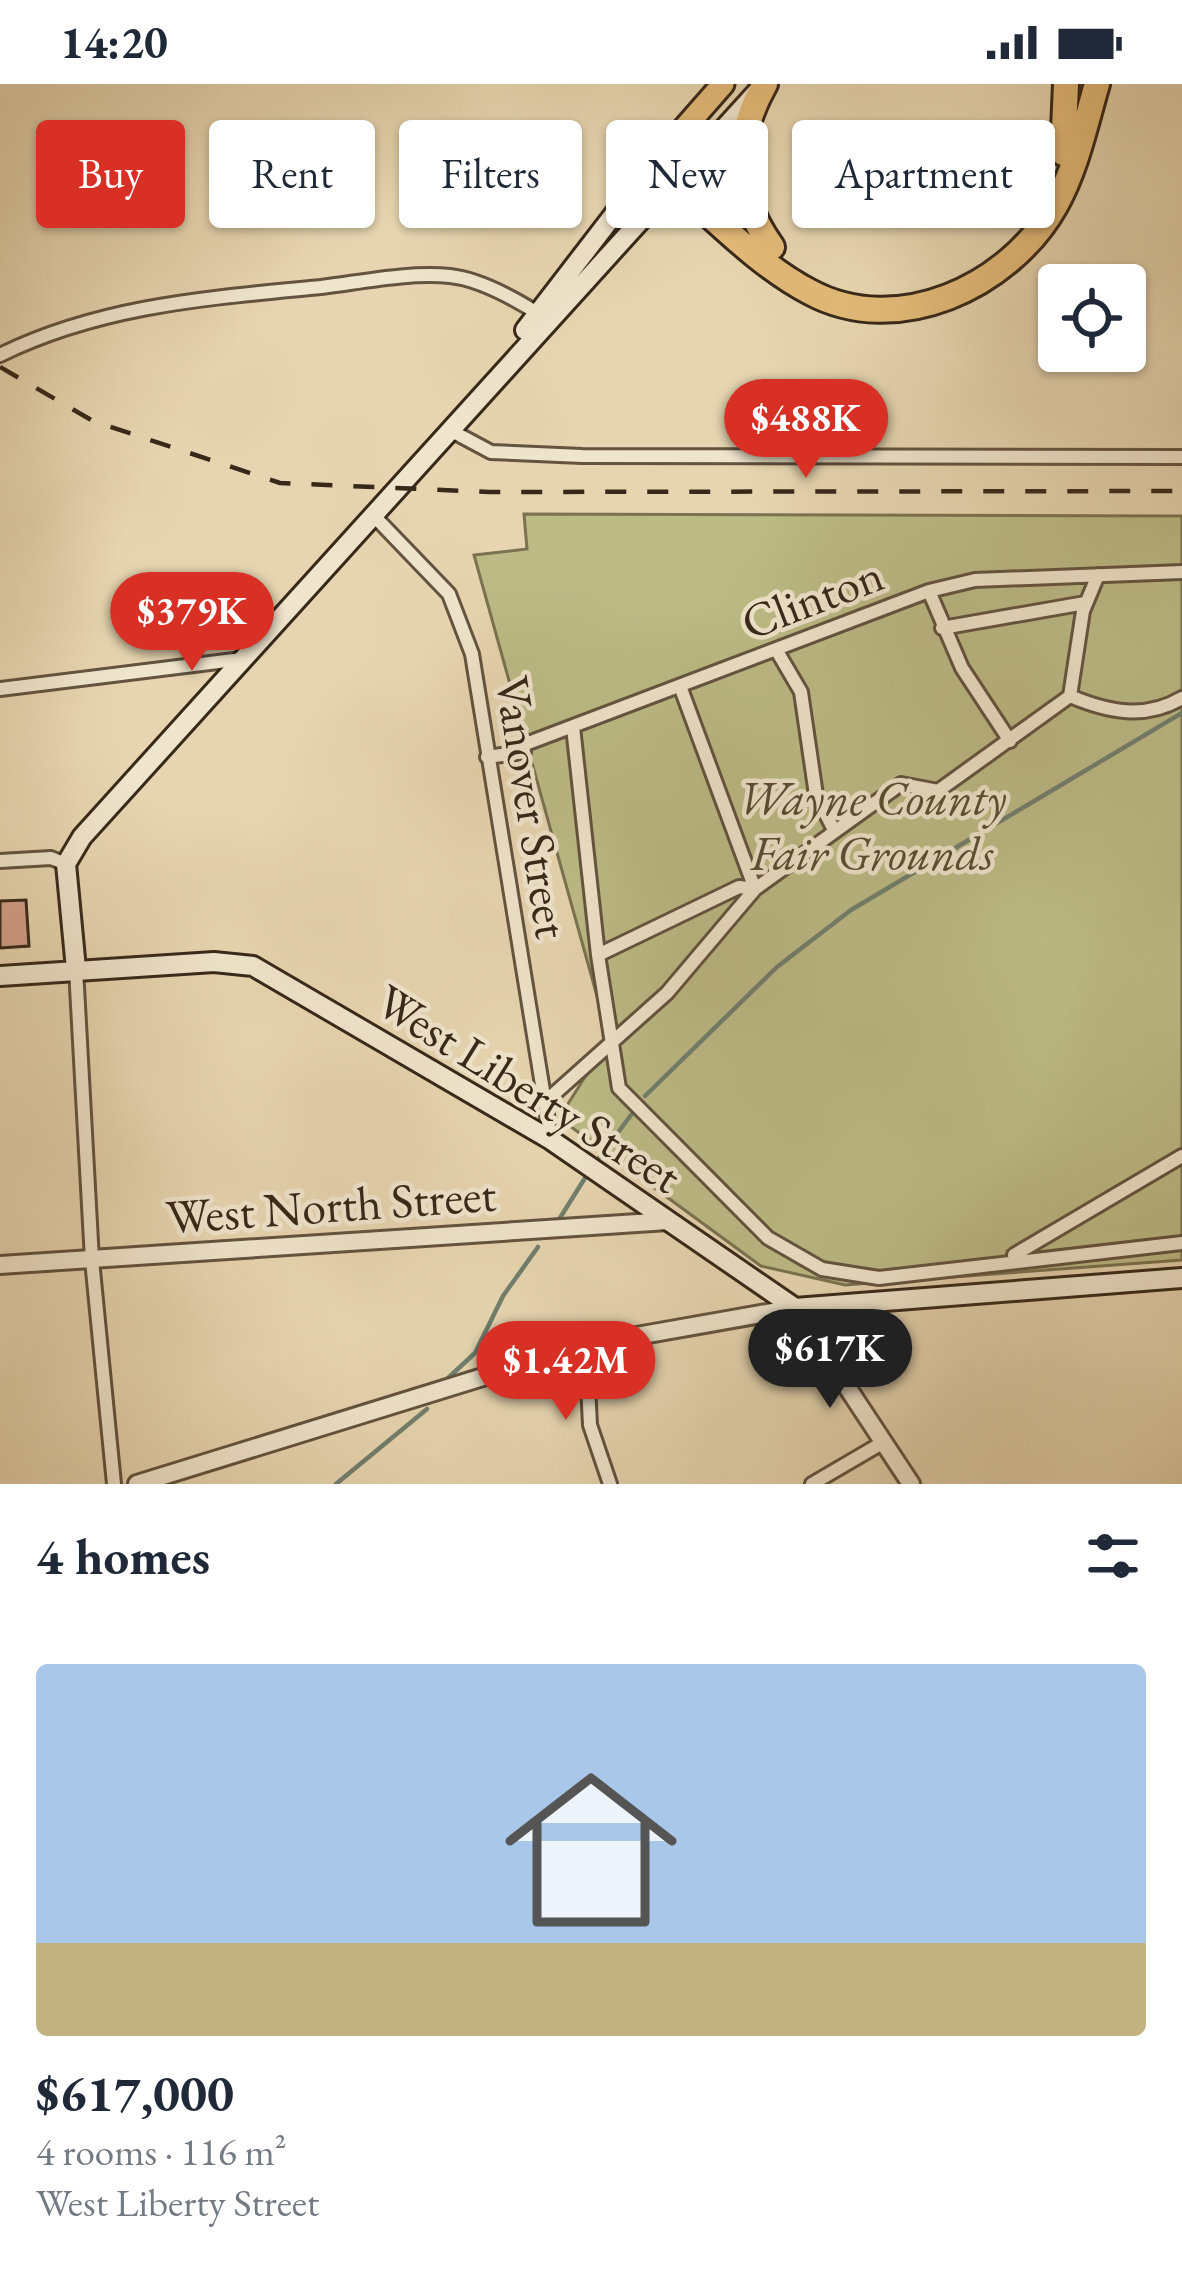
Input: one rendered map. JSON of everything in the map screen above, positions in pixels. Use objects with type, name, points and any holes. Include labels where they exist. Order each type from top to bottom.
[{"type":"highway","points":[[691,120],[723,84]]},
{"type":"highway","points":[[765,84],[746,116],[740,159],[748,208],[772,247]]},
{"type":"highway","points":[[746,228],[810,277],[863,295],[914,293],[962,276],[1016,235],[1048,190],[1067,132],[1066,84]]},
{"type":"highway","points":[[735,228],[809,292],[868,310],[917,307],[977,283],[1036,234],[1065,185],[1097,84]]},
{"type":"main road","points":[[732,120],[765,84]]},
{"type":"main road","points":[[76,969],[66,864],[82,836],[375,518],[542,317],[607,228]]},
{"type":"main road","points":[[542,317],[629,228]]},
{"type":"main road","name":"West Liberty Street","points":[[0,976],[235,961],[253,966],[551,1140],[795,1308]]},
{"type":"main road","points":[[795,1308],[1182,1278]]},
{"type":"street","points":[[0,355],[75,323],[178,302],[395,279],[452,276],[542,317]]},
{"type":"street","points":[[448,429],[491,452],[604,457],[1182,458]]},
{"type":"street","name":"Vanover Street","points":[[375,518],[449,594],[472,654],[551,1140]]},
{"type":"street","name":"Clinton","points":[[488,757],[524,752],[523,745],[929,591],[975,580],[1182,572]]},
{"type":"street","points":[[545,1102],[667,993],[755,889],[833,828],[901,784],[938,791],[1070,696],[1085,603],[1098,575]]},
{"type":"street","points":[[929,591],[943,628],[1010,741]]},
{"type":"street","points":[[943,628],[1085,603]]},
{"type":"street","points":[[777,651],[801,692],[816,795],[833,828]]},
{"type":"street","points":[[0,689],[243,659]]},
{"type":"street","points":[[680,686],[755,889]]},
{"type":"street","points":[[1070,696],[1104,710],[1142,712],[1182,698]]},
{"type":"street","points":[[573,727],[598,955],[619,1088],[768,1238],[822,1269],[879,1278],[1007,1259],[1182,1243]]},
{"type":"street","points":[[0,861],[51,858],[66,864]]},
{"type":"street","points":[[598,955],[739,887],[755,889]]},
{"type":"street","points":[[76,969],[92,1260],[115,1484]]},
{"type":"street","points":[[1007,1259],[1182,1156]]},
{"type":"street","name":"West North Street","points":[[0,1265],[668,1221]]},
{"type":"street","points":[[1007,1259],[1010,1292]]},
{"type":"street","points":[[136,1484],[586,1346],[795,1308]]},
{"type":"street","name":"West Liberty Street","points":[[795,1308],[911,1484]]},
{"type":"street","points":[[586,1346],[590,1425],[610,1484]]},
{"type":"street","points":[[812,1484],[882,1443]]},
{"type":"green space","name":"Wayne County Fair Grounds","points":[[524,514],[1182,516],[1182,1260],[845,1285],[761,1266],[559,1118],[609,1039],[474,555],[527,549]]},
{"type":"building","points":[[26,900],[29,946],[0,948],[0,901]]},
{"type":"waterway","points":[[645,1096],[777,967],[851,910],[1182,713]]},
{"type":"waterway","points":[[599,1158],[631,1115]]},
{"type":"waterway","points":[[558,1221],[585,1178]]},
{"type":"waterway","points":[[447,1379],[475,1353],[503,1296],[538,1247]]},
{"type":"waterway","points":[[336,1484],[427,1409]]},
{"type":"railway","points":[[0,367],[93,421],[280,483],[489,492],[1182,491]]}]
